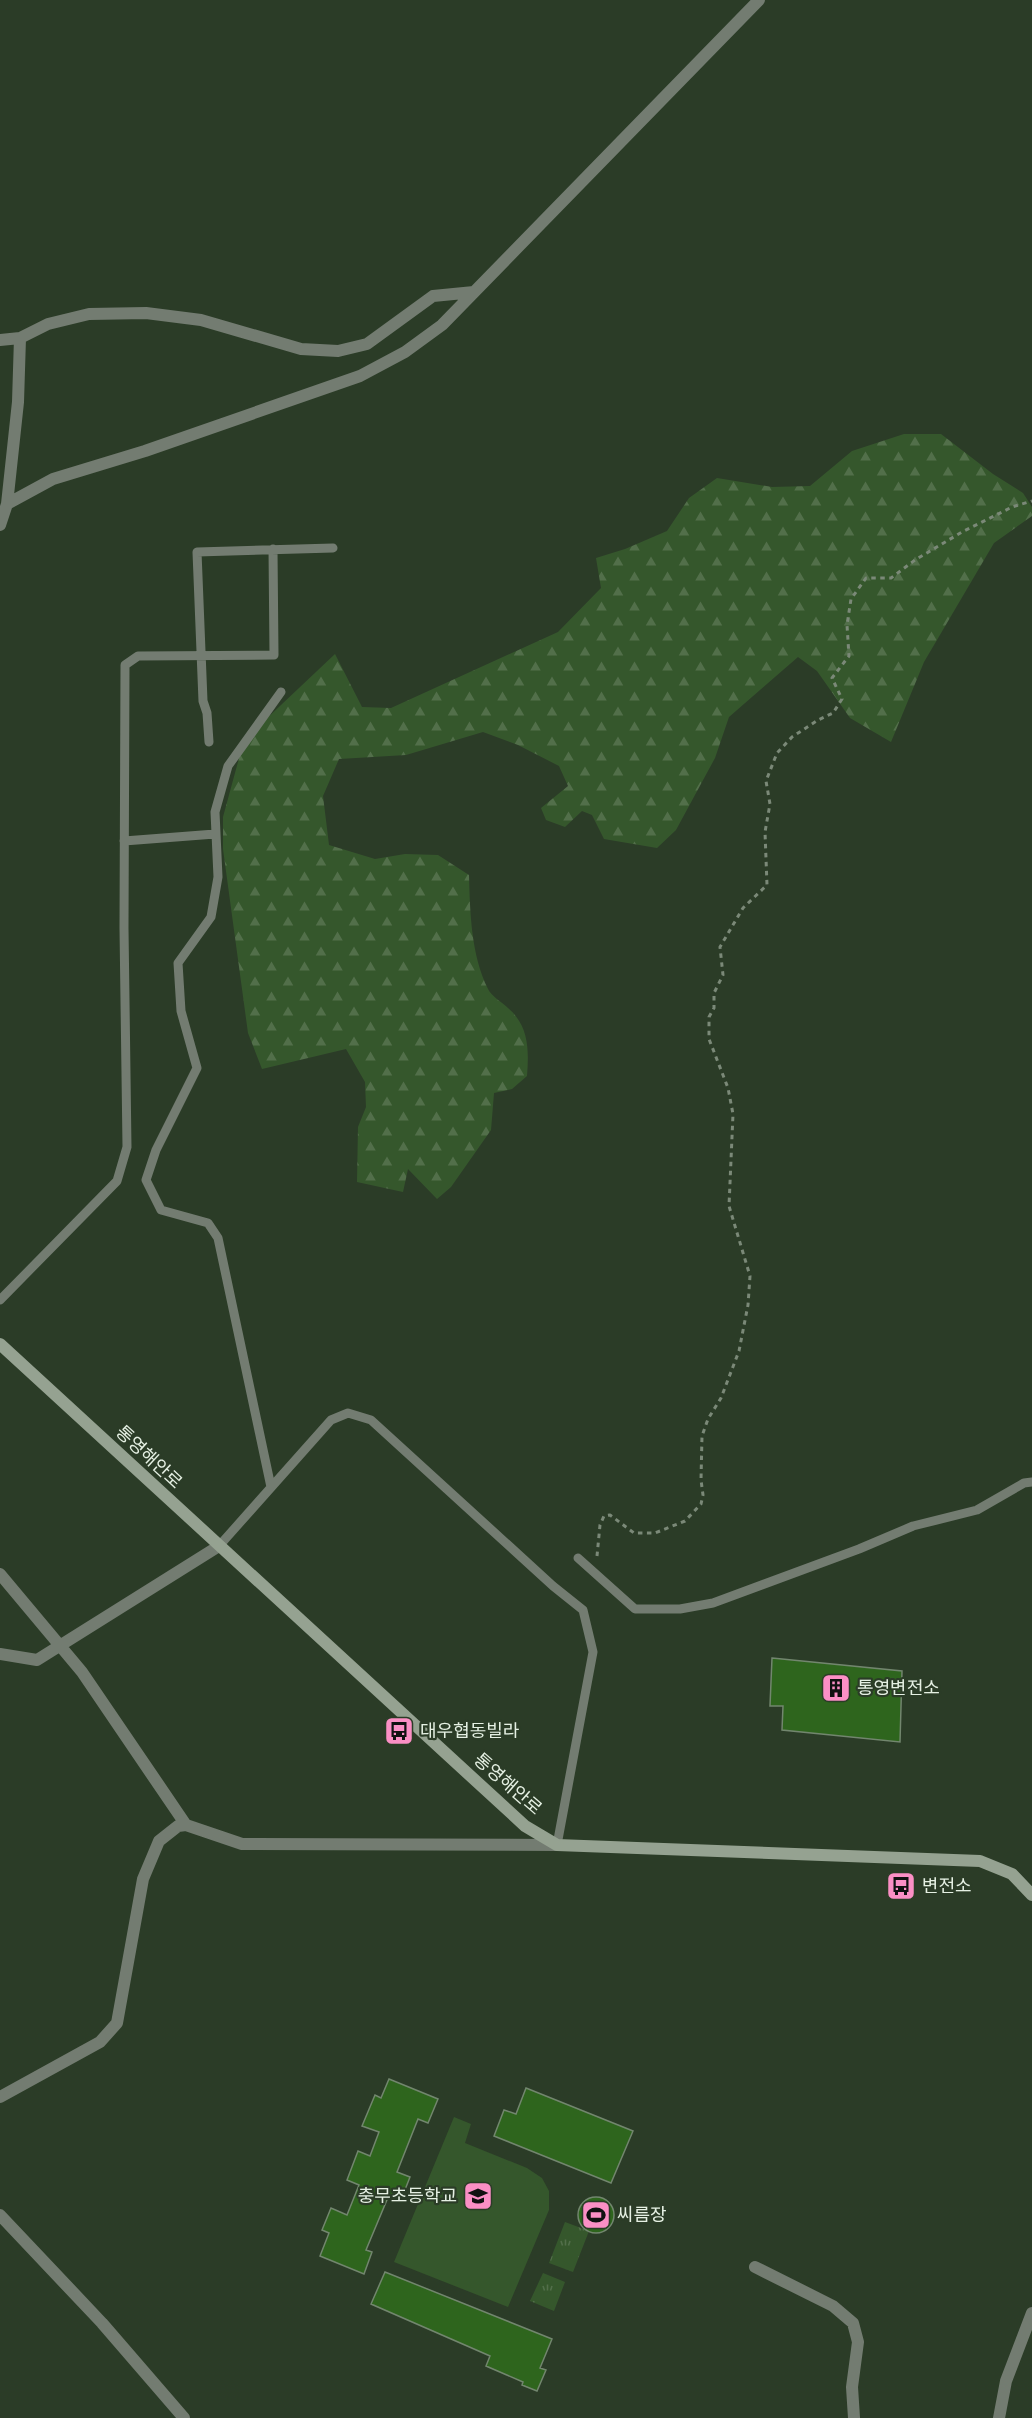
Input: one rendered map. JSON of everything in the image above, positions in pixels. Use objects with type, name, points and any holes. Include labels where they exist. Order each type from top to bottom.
[{"type":"street","points":[[7,504],[53,479],[145,451],[360,376],[405,352],[442,325],[759,0]]},
{"type":"street","points":[[0,340],[20,338],[48,324],[89,314],[146,313],[201,320],[301,349],[339,351],[367,344],[433,296],[474,292]]},
{"type":"street","points":[[0,525],[7,504],[18,402],[20,338]]},
{"type":"street","name":"통영해안로","points":[[0,1344],[525,1826],[557,1845],[980,1861],[1012,1874],[1032,1895]]},
{"type":"street","points":[[0,1654],[37,1660],[219,1546]]},
{"type":"street","points":[[0,1574],[82,1672],[186,1825]]},
{"type":"street","points":[[0,2097],[100,2042],[117,2023],[143,1879],[159,1841],[177,1826],[186,1825],[242,1844],[557,1845]]},
{"type":"street","points":[[0,2215],[102,2324],[184,2418]]},
{"type":"street","points":[[755,2267],[833,2306],[853,2323],[858,2342],[852,2387],[854,2418]]},
{"type":"street","points":[[999,2418],[1006,2381],[1032,2313]]},
{"type":"lane","points":[[209,742],[207,713],[203,701],[197,552],[333,548]]},
{"type":"lane","points":[[0,1300],[117,1181],[127,1147],[125,664],[138,656],[274,655],[273,549]]},
{"type":"lane","points":[[271,1487],[218,1238],[208,1223],[161,1210],[146,1180],[156,1150],[197,1068],[181,1011],[178,963],[211,917],[218,877],[215,812],[228,766],[281,692]]},
{"type":"lane","points":[[124,841],[215,834]]},
{"type":"lane","points":[[219,1546],[331,1420],[348,1413],[371,1420],[553,1586],[583,1610],[593,1652],[557,1845]]},
{"type":"lane","points":[[578,1558],[635,1609],[680,1609],[713,1603],[860,1549],[913,1526],[977,1510],[1024,1483],[1032,1482]]},
{"type":"path","points":[[594,1573],[600,1524],[604,1516],[610,1515],[634,1533],[655,1533],[685,1521],[701,1504],[702,1436],[708,1419],[725,1389],[739,1351],[748,1305],[750,1276],[729,1206],[733,1114],[728,1088],[709,1039],[709,1017],[714,1008],[714,993],[723,975],[720,946],[743,908],[767,885],[765,832],[770,804],[766,781],[777,753],[792,737],[833,713],[842,699],[832,678],[849,656],[847,625],[851,599],[866,578],[891,578],[915,560],[962,532],[1012,507],[1032,501]]},
{"type":"green space","points":[[904,434],[941,434],[993,474],[1023,493],[1032,507],[1032,516],[994,543],[924,662],[891,742],[850,718],[817,671],[798,657],[729,717],[715,758],[676,830],[657,848],[604,839],[592,815],[582,811],[565,827],[546,820],[541,808],[568,786],[559,766],[518,745],[483,732],[406,755],[339,759],[323,796],[329,845],[375,859],[405,854],[438,855],[469,875],[473,933],[482,976],[489,992],[515,1015],[520,1023],[526,1039],[528,1057],[527,1076],[512,1089],[494,1093],[491,1130],[451,1187],[437,1199],[408,1169],[403,1192],[357,1182],[358,1127],[366,1107],[365,1082],[346,1049],[262,1069],[248,1033],[223,849],[223,817],[244,740],[335,654],[362,707],[391,708],[558,632],[601,588],[596,558],[625,549],[667,531],[689,498],[717,478],[772,487],[810,486],[852,451]]},
{"type":"green space","points":[[454,2117],[471,2124],[465,2143],[527,2168],[542,2178],[549,2191],[549,2210],[508,2307],[394,2262]]},
{"type":"green space","points":[[565,2222],[589,2231],[573,2272],[549,2263]]},
{"type":"green space","points":[[543,2273],[565,2282],[554,2311],[530,2301]]},
{"type":"building","name":"통영변전소","points":[[772,1658],[902,1671],[900,1742],[782,1730],[783,1706],[770,1706]]},
{"type":"building","points":[[389,2079],[438,2099],[428,2123],[418,2119],[397,2172],[410,2177],[401,2200],[389,2195],[366,2250],[372,2252],[364,2274],[320,2256],[329,2233],[322,2230],[331,2208],[347,2215],[359,2185],[347,2180],[358,2151],[370,2156],[379,2132],[362,2126],[375,2095],[381,2098]]},
{"type":"building","points":[[526,2088],[633,2131],[611,2183],[494,2136],[504,2110],[516,2114]]},
{"type":"building","name":"씨름장","points":[[596,2197],[609,2202],[614,2215],[609,2228],[596,2233],[583,2228],[578,2215],[583,2202]]},
{"type":"building","points":[[385,2272],[552,2339],[540,2368],[546,2370],[537,2391],[522,2385],[523,2382],[486,2366],[490,2356],[371,2304]]},
{"type":"place","name":"통영변전소","points":[[836,1688]]},
{"type":"place","name":"대우협동빌라","points":[[399,1731]]},
{"type":"place","name":"변전소","points":[[901,1886]]},
{"type":"place","name":"충무초등학교","points":[[478,2196]]},
{"type":"place","name":"씨름장","points":[[596,2215]]}]
